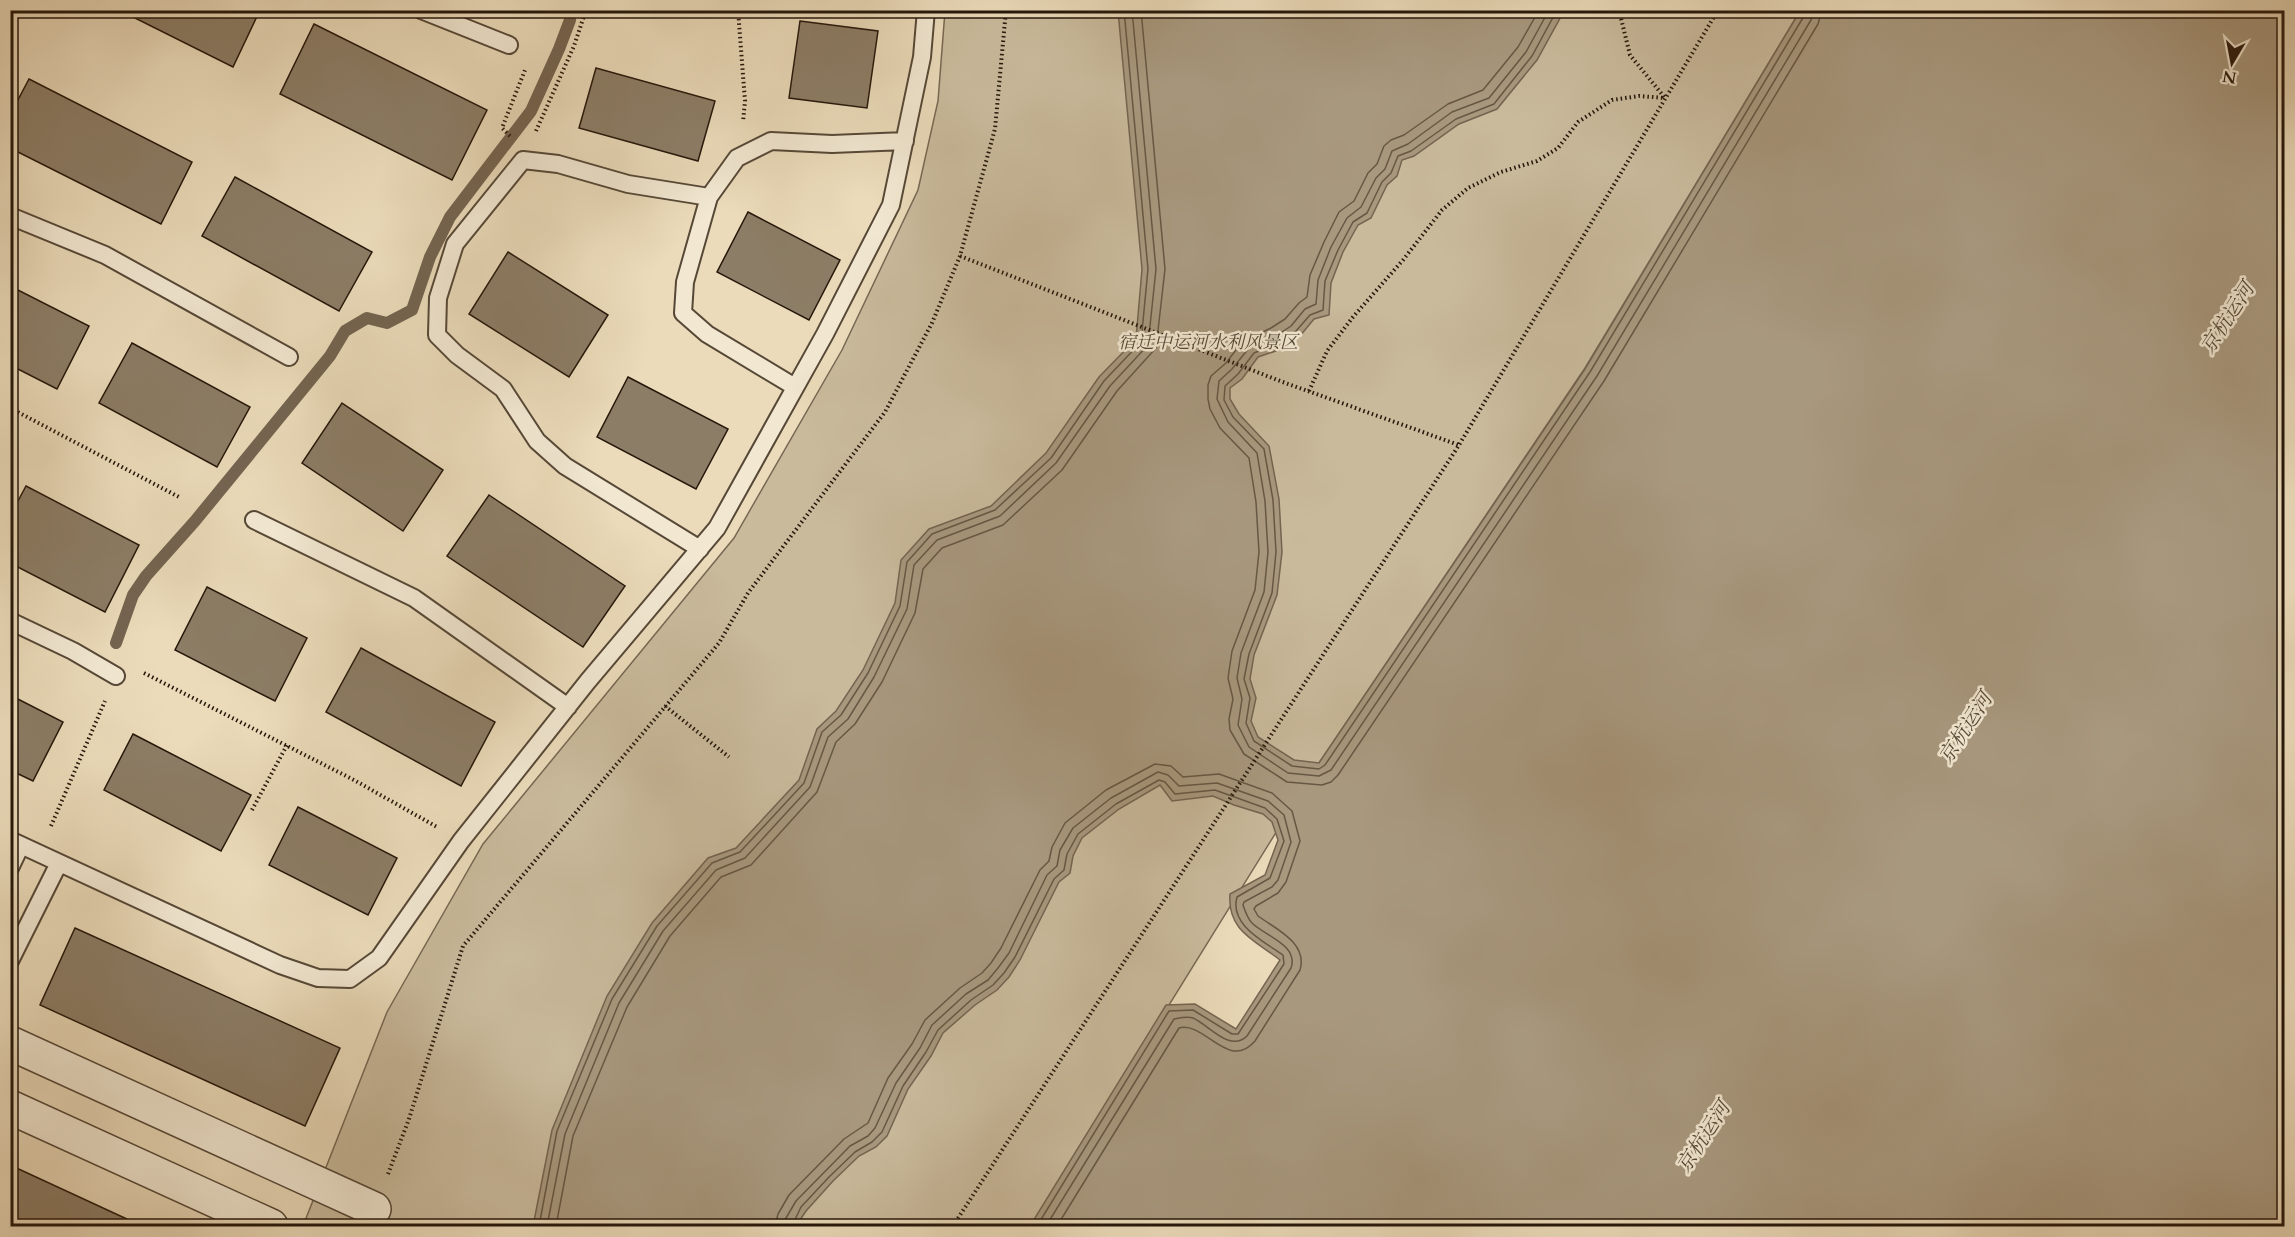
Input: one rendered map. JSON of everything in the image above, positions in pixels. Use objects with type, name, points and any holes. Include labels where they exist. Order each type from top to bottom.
[{"type":"street","points":[[10,1043],[374,1209]]},
{"type":"street","points":[[10,1107],[271,1227]]},
{"type":"lane","points":[[421,10],[509,45]]},
{"type":"lane","points":[[10,868],[16,843],[280,965],[318,978],[350,979],[379,958],[461,841],[568,706],[717,528],[891,205],[922,57],[926,10]]},
{"type":"lane","points":[[795,387],[707,334],[683,313],[685,282],[709,196],[737,158],[771,141],[832,144],[904,141]]},
{"type":"lane","points":[[700,549],[565,466],[537,441],[503,389],[457,356],[437,335],[438,298],[455,244],[523,160],[558,164],[628,184],[709,196]]},
{"type":"lane","points":[[10,216],[105,255],[289,357]]},
{"type":"lane","points":[[254,520],[414,598],[568,706]]},
{"type":"lane","points":[[10,621],[73,651],[116,676]]},
{"type":"lane","points":[[10,961],[59,863]]},
{"type":"path","points":[[523,160],[574,46],[586,10]]},
{"type":"path","points":[[737,158],[746,100],[738,10]]},
{"type":"path","points":[[374,1209],[409,1119],[463,946],[719,643],[748,594],[885,412],[932,323],[960,256],[995,129],[1006,10]]},
{"type":"path","points":[[1619,10],[1630,55],[1665,98]]},
{"type":"path","points":[[953,1227],[1459,445],[1718,10]]},
{"type":"path","points":[[501,128],[525,68],[525,56],[509,45]]},
{"type":"path","points":[[1309,391],[1327,351],[1353,317],[1403,260],[1442,210],[1459,195],[1468,188],[1501,172],[1538,161],[1558,148],[1578,122],[1612,100],[1639,96],[1665,98]]},
{"type":"path","points":[[960,256],[1280,381],[1459,445]]},
{"type":"path","points":[[10,408],[179,496]]},
{"type":"path","points":[[39,854],[116,676],[144,673],[354,780],[461,841]]},
{"type":"path","points":[[665,706],[729,757]]},
{"type":"path","points":[[252,810],[286,745]]},
{"type":"green space","name":"宿迁中运河水利风景区","points":[[945,11],[1800,11],[1585,368],[1319,763],[1032,1226],[303,1226],[387,1012],[483,844],[734,538],[842,350],[918,190],[938,101]]},
{"type":"water","name":"京杭运河","points":[[1118,11],[1564,11],[1537,60],[1497,109],[1459,124],[1414,156],[1402,160],[1397,176],[1387,185],[1371,218],[1358,225],[1343,252],[1331,283],[1329,315],[1314,319],[1300,336],[1282,349],[1258,357],[1242,379],[1230,388],[1230,399],[1239,414],[1269,446],[1279,499],[1282,552],[1277,595],[1254,655],[1250,679],[1256,698],[1251,721],[1258,737],[1294,760],[1319,763],[1585,369],[1800,11],[2284,11],[2284,1226],[1030,1226],[1166,1005],[1195,1004],[1236,1029],[1280,960],[1244,933],[1233,917],[1230,907],[1230,894],[1265,875],[1278,840],[1272,822],[1263,814],[1213,796],[1172,801],[1160,785],[1119,809],[1082,838],[1073,856],[1070,873],[1059,882],[1020,960],[1009,977],[997,990],[975,1005],[943,1033],[931,1056],[908,1089],[887,1136],[876,1147],[859,1156],[833,1181],[806,1211],[796,1226],[533,1226],[552,1130],[607,996],[652,923],[708,858],[736,848],[799,780],[817,729],[836,711],[863,670],[895,603],[901,560],[929,529],[991,506],[1046,453],[1099,377],[1136,339],[1142,269]]},
{"type":"building","points":[[119,10],[260,10],[233,67]]},
{"type":"building","points":[[800,21],[878,31],[867,108],[789,98]]},
{"type":"building","points":[[314,24],[487,110],[452,180],[280,94]]},
{"type":"building","points":[[596,68],[715,101],[698,161],[579,128]]},
{"type":"building","points":[[29,79],[192,162],[161,224],[10,148],[10,115]]},
{"type":"building","points":[[235,177],[372,252],[339,311],[202,236]]},
{"type":"building","points":[[748,212],[840,260],[809,320],[717,272]]},
{"type":"building","points":[[508,252],[608,315],[569,377],[469,314]]},
{"type":"building","points":[[10,286],[89,326],[57,389],[10,365]]},
{"type":"building","points":[[132,343],[250,407],[217,467],[99,403]]},
{"type":"building","points":[[628,377],[728,429],[696,489],[597,437]]},
{"type":"building","points":[[342,403],[443,470],[403,531],[302,463]]},
{"type":"building","points":[[26,486],[139,545],[105,612],[10,563],[10,516]]},
{"type":"building","points":[[489,495],[625,586],[583,647],[447,556]]},
{"type":"building","points":[[207,587],[307,638],[275,701],[175,650]]},
{"type":"building","points":[[361,648],[495,722],[461,786],[326,712]]},
{"type":"building","points":[[10,695],[63,722],[33,781],[10,770]]},
{"type":"building","points":[[133,734],[251,795],[221,851],[104,790]]},
{"type":"building","points":[[298,807],[397,858],[368,915],[269,865]]},
{"type":"building","points":[[75,928],[340,1048],[305,1126],[40,1005]]},
{"type":"building","points":[[10,1165],[142,1226],[10,1226]]},
{"type":"waterway","points":[[116,643],[133,595],[146,576],[195,521],[330,356],[345,331],[367,318],[387,323],[412,310],[430,257],[450,217],[531,111],[559,49],[570,20],[571,10]]}]
